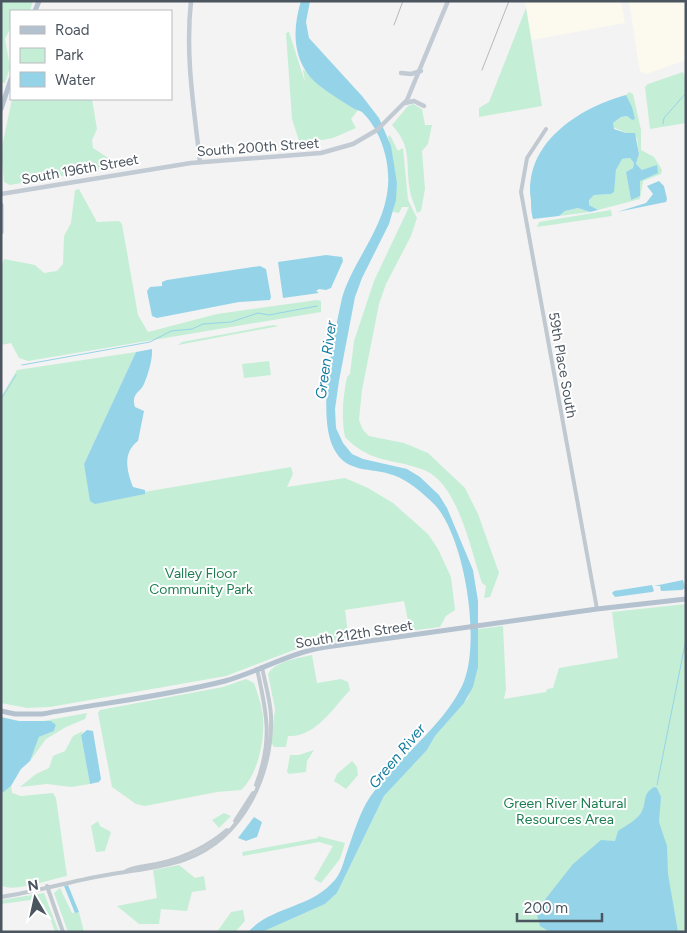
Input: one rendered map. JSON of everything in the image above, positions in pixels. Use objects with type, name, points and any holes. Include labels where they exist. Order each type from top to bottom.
[{"type":"main road","points":[[191,1],[188,65],[200,162]]},
{"type":"main road","points":[[405,103],[421,71],[448,1]]},
{"type":"main road","points":[[401,73],[411,74],[421,71]]},
{"type":"main road","points":[[1,109],[10,81]]},
{"type":"main road","points":[[405,103],[414,101],[424,106]]},
{"type":"main road","name":"South 200th Street","points":[[163,167],[200,162],[321,153],[353,144],[370,136],[391,119],[405,103]]},
{"type":"main road","name":"South 196th Street","points":[[1,194],[163,167]]},
{"type":"main road","points":[[1,205],[1,232]]},
{"type":"main road","name":"South 212th Street","points":[[1,711],[16,714],[42,714],[219,682],[307,650],[597,609],[686,599]]},
{"type":"street","name":"59th Place South","points":[[546,129],[527,158],[522,192],[597,609]]},
{"type":"street","points":[[1,896],[176,861],[204,847],[231,826],[255,789],[264,758],[268,720],[260,668]]},
{"type":"street","points":[[47,886],[63,932]]},
{"type":"shaded area","points":[[525,1],[621,1],[625,23],[532,40]]},
{"type":"shaded area","points":[[629,1],[686,1],[686,60],[646,74],[640,72]]},
{"type":"green space","points":[[1,1],[33,1],[30,10],[10,10],[10,29],[5,39],[10,67],[5,83],[1,83]]},
{"type":"green space","points":[[526,8],[542,106],[479,117],[479,108],[489,102]]},
{"type":"green space","points":[[289,32],[305,82],[303,69],[321,87],[358,110],[351,119],[356,128],[333,138],[300,144],[292,119],[286,33]]},
{"type":"green space","points":[[683,72],[686,80],[686,123],[650,129],[645,87],[648,84]]},
{"type":"green space","points":[[629,92],[633,94],[641,130],[641,150],[654,157],[662,170],[661,174],[643,181],[640,199],[598,210],[589,205],[589,200],[594,195],[611,194],[617,168],[622,159],[630,158],[634,163],[633,168],[626,172],[631,200],[640,181],[651,168],[642,170],[636,164],[639,154],[637,138],[613,127],[613,123],[621,117],[627,116],[632,120],[626,95]]},
{"type":"green space","points":[[12,100],[92,100],[97,129],[92,140],[93,148],[113,161],[107,168],[10,185],[4,182],[1,151]]},
{"type":"green space","points":[[413,104],[422,109],[425,125],[432,125],[428,144],[422,151],[425,189],[421,211],[417,213],[410,191],[406,149],[399,133],[392,125],[408,106]]},
{"type":"green space","points":[[390,135],[398,151],[403,148],[408,200],[417,218],[411,236],[386,284],[379,304],[362,390],[359,420],[363,430],[369,436],[404,443],[428,453],[465,488],[478,514],[499,573],[490,597],[484,598],[486,586],[482,583],[462,519],[446,489],[436,477],[413,466],[373,456],[355,446],[345,437],[343,422],[344,399],[347,377],[350,374],[354,341],[374,281],[409,207],[402,207],[399,213],[393,212],[397,183],[388,137]]},
{"type":"green space","points":[[79,189],[97,222],[119,221],[122,224],[138,315],[148,332],[217,314],[317,300],[321,301],[321,312],[28,361],[19,358],[11,343],[1,345],[1,267],[4,259],[35,265],[44,273],[57,271],[63,264],[64,236],[71,223],[75,190]]},
{"type":"green space","points":[[578,208],[590,212],[559,216],[565,211]]},
{"type":"green space","points":[[611,210],[612,216],[537,227],[539,222]]},
{"type":"green space","points":[[273,325],[279,326],[178,345],[182,342]]},
{"type":"green space","name":"Valley Floor Community Park","points":[[136,352],[84,464],[91,501],[291,467],[293,474],[287,487],[345,478],[368,488],[393,503],[428,534],[438,549],[451,577],[455,610],[446,616],[440,627],[410,631],[404,601],[345,610],[349,641],[307,645],[226,676],[50,707],[27,708],[1,703],[1,397],[17,370]]},
{"type":"green space","points":[[269,361],[271,375],[244,378],[242,364]]},
{"type":"green space","name":"Green River Natural Resources Area","points":[[686,604],[686,932],[262,932],[325,904],[337,893],[384,796],[427,750],[435,736],[468,698],[476,675],[478,629],[503,626],[506,689],[504,699],[546,692],[547,689],[553,688],[559,668],[618,658],[612,612]]},
{"type":"green space","points":[[312,655],[317,683],[341,679],[348,682],[350,690],[315,727],[298,735],[288,736],[286,747],[274,747],[271,742],[275,709],[268,674],[282,663]]},
{"type":"green space","points":[[246,679],[254,683],[262,709],[263,736],[256,766],[241,790],[217,792],[145,806],[136,804],[112,787],[98,713],[100,710],[223,687]]},
{"type":"green space","points":[[87,713],[85,719],[66,727],[46,739],[30,761],[39,737],[54,731],[56,726],[51,721],[43,721]]},
{"type":"green space","points":[[83,731],[81,735],[90,784],[71,787],[47,784],[20,787],[36,774],[49,768],[53,756],[65,751],[73,736]]},
{"type":"green space","points":[[314,750],[307,761],[306,772],[289,774],[287,772],[290,755],[299,755]]},
{"type":"green space","points":[[352,761],[357,767],[358,775],[346,789],[334,781],[337,774]]},
{"type":"green space","points":[[11,786],[12,793],[21,796],[53,793],[56,798],[67,876],[23,887],[14,888],[1,885],[1,794]]},
{"type":"green space","points":[[224,813],[231,816],[219,828],[212,820]]},
{"type":"green space","points":[[98,821],[100,826],[111,832],[105,851],[96,852],[91,826]]},
{"type":"green space","points":[[318,836],[345,843],[340,859],[321,883],[314,879],[333,846],[319,842],[243,856],[242,852],[318,838]]},
{"type":"green space","points":[[179,865],[195,878],[204,876],[206,890],[192,892],[187,911],[161,909],[159,924],[139,924],[117,906],[157,898],[153,870]]},
{"type":"green space","points":[[60,888],[72,913],[79,912],[84,932],[68,932],[54,893]]},
{"type":"green space","points":[[44,893],[59,932],[55,932],[49,915],[46,916],[44,905],[31,900],[1,904],[1,900]]},
{"type":"green space","points":[[243,910],[245,921],[235,932],[217,932],[231,912]]},
{"type":"water","points":[[301,1],[310,1],[306,22],[309,38],[362,96],[379,118],[391,146],[397,183],[396,200],[389,224],[362,278],[355,297],[339,381],[335,409],[336,428],[343,443],[352,454],[363,459],[407,469],[420,477],[439,495],[447,508],[473,570],[478,601],[478,667],[473,687],[464,703],[435,736],[427,750],[384,796],[337,893],[325,904],[262,932],[248,932],[267,917],[312,898],[335,880],[342,868],[366,803],[393,769],[431,730],[453,702],[462,686],[468,668],[470,645],[470,619],[462,566],[455,541],[446,521],[435,505],[404,480],[393,475],[352,466],[345,462],[334,449],[329,434],[327,416],[328,375],[342,298],[353,270],[381,216],[386,201],[388,176],[383,147],[375,128],[369,120],[362,112],[349,106],[321,87],[312,79],[300,59],[297,48],[296,25]]},
{"type":"water","points":[[626,95],[635,119],[632,120],[627,116],[621,117],[613,123],[614,129],[626,133],[635,133],[639,154],[636,164],[642,170],[657,165],[658,173],[640,181],[640,196],[631,200],[626,172],[633,168],[634,163],[630,158],[622,159],[616,170],[614,192],[611,194],[594,195],[589,200],[589,205],[598,210],[590,212],[578,208],[565,211],[559,216],[533,219],[531,180],[536,162],[545,146],[558,131],[573,119],[590,109]]},
{"type":"water","points":[[659,181],[664,186],[666,202],[617,212],[646,203],[653,194],[647,186]]},
{"type":"water","points":[[326,255],[342,257],[343,261],[331,288],[326,290],[319,289],[316,291],[319,293],[283,298],[278,262]]},
{"type":"water","points":[[260,266],[266,269],[270,300],[239,302],[157,318],[152,316],[147,291],[150,287],[162,286],[162,282],[167,280]]},
{"type":"water","points":[[152,349],[147,376],[134,399],[135,407],[144,411],[138,441],[130,451],[127,462],[133,487],[145,490],[145,494],[95,504],[90,501],[84,464],[136,352]]},
{"type":"water","points":[[683,580],[685,588],[682,590],[661,591],[660,586],[654,586]]},
{"type":"water","points":[[652,585],[654,591],[652,592],[615,597],[612,593],[614,591]]},
{"type":"water","points":[[1,717],[19,721],[51,721],[56,725],[54,731],[39,737],[30,761],[21,769],[11,786],[1,794]]},
{"type":"water","points":[[87,730],[93,731],[101,779],[99,782],[90,784],[81,735]]},
{"type":"water","points":[[654,787],[657,788],[661,797],[659,822],[667,846],[668,874],[678,932],[550,932],[540,926],[536,911],[573,864],[601,840],[615,841],[618,831],[635,820],[640,814],[646,795]]},
{"type":"water","points":[[254,817],[262,822],[257,837],[246,841],[238,838]]},
{"type":"water","points":[[68,885],[79,912],[75,913],[64,886]]},
{"type":"waterway","points":[[663,124],[664,118],[686,93]]},
{"type":"waterway","points":[[22,365],[150,342],[171,331],[192,329],[203,324],[231,322],[258,313],[269,315],[317,306]]},
{"type":"waterway","points":[[1,399],[16,375]]},
{"type":"waterway","points":[[657,785],[686,639]]},
{"type":"railway","points":[[394,25],[403,1]]},
{"type":"railway","points":[[482,70],[509,1]]},
{"type":"water label","name":"Green River","points":[[326,360]]},
{"type":"water label","name":"Green River","points":[[397,756]]}]
